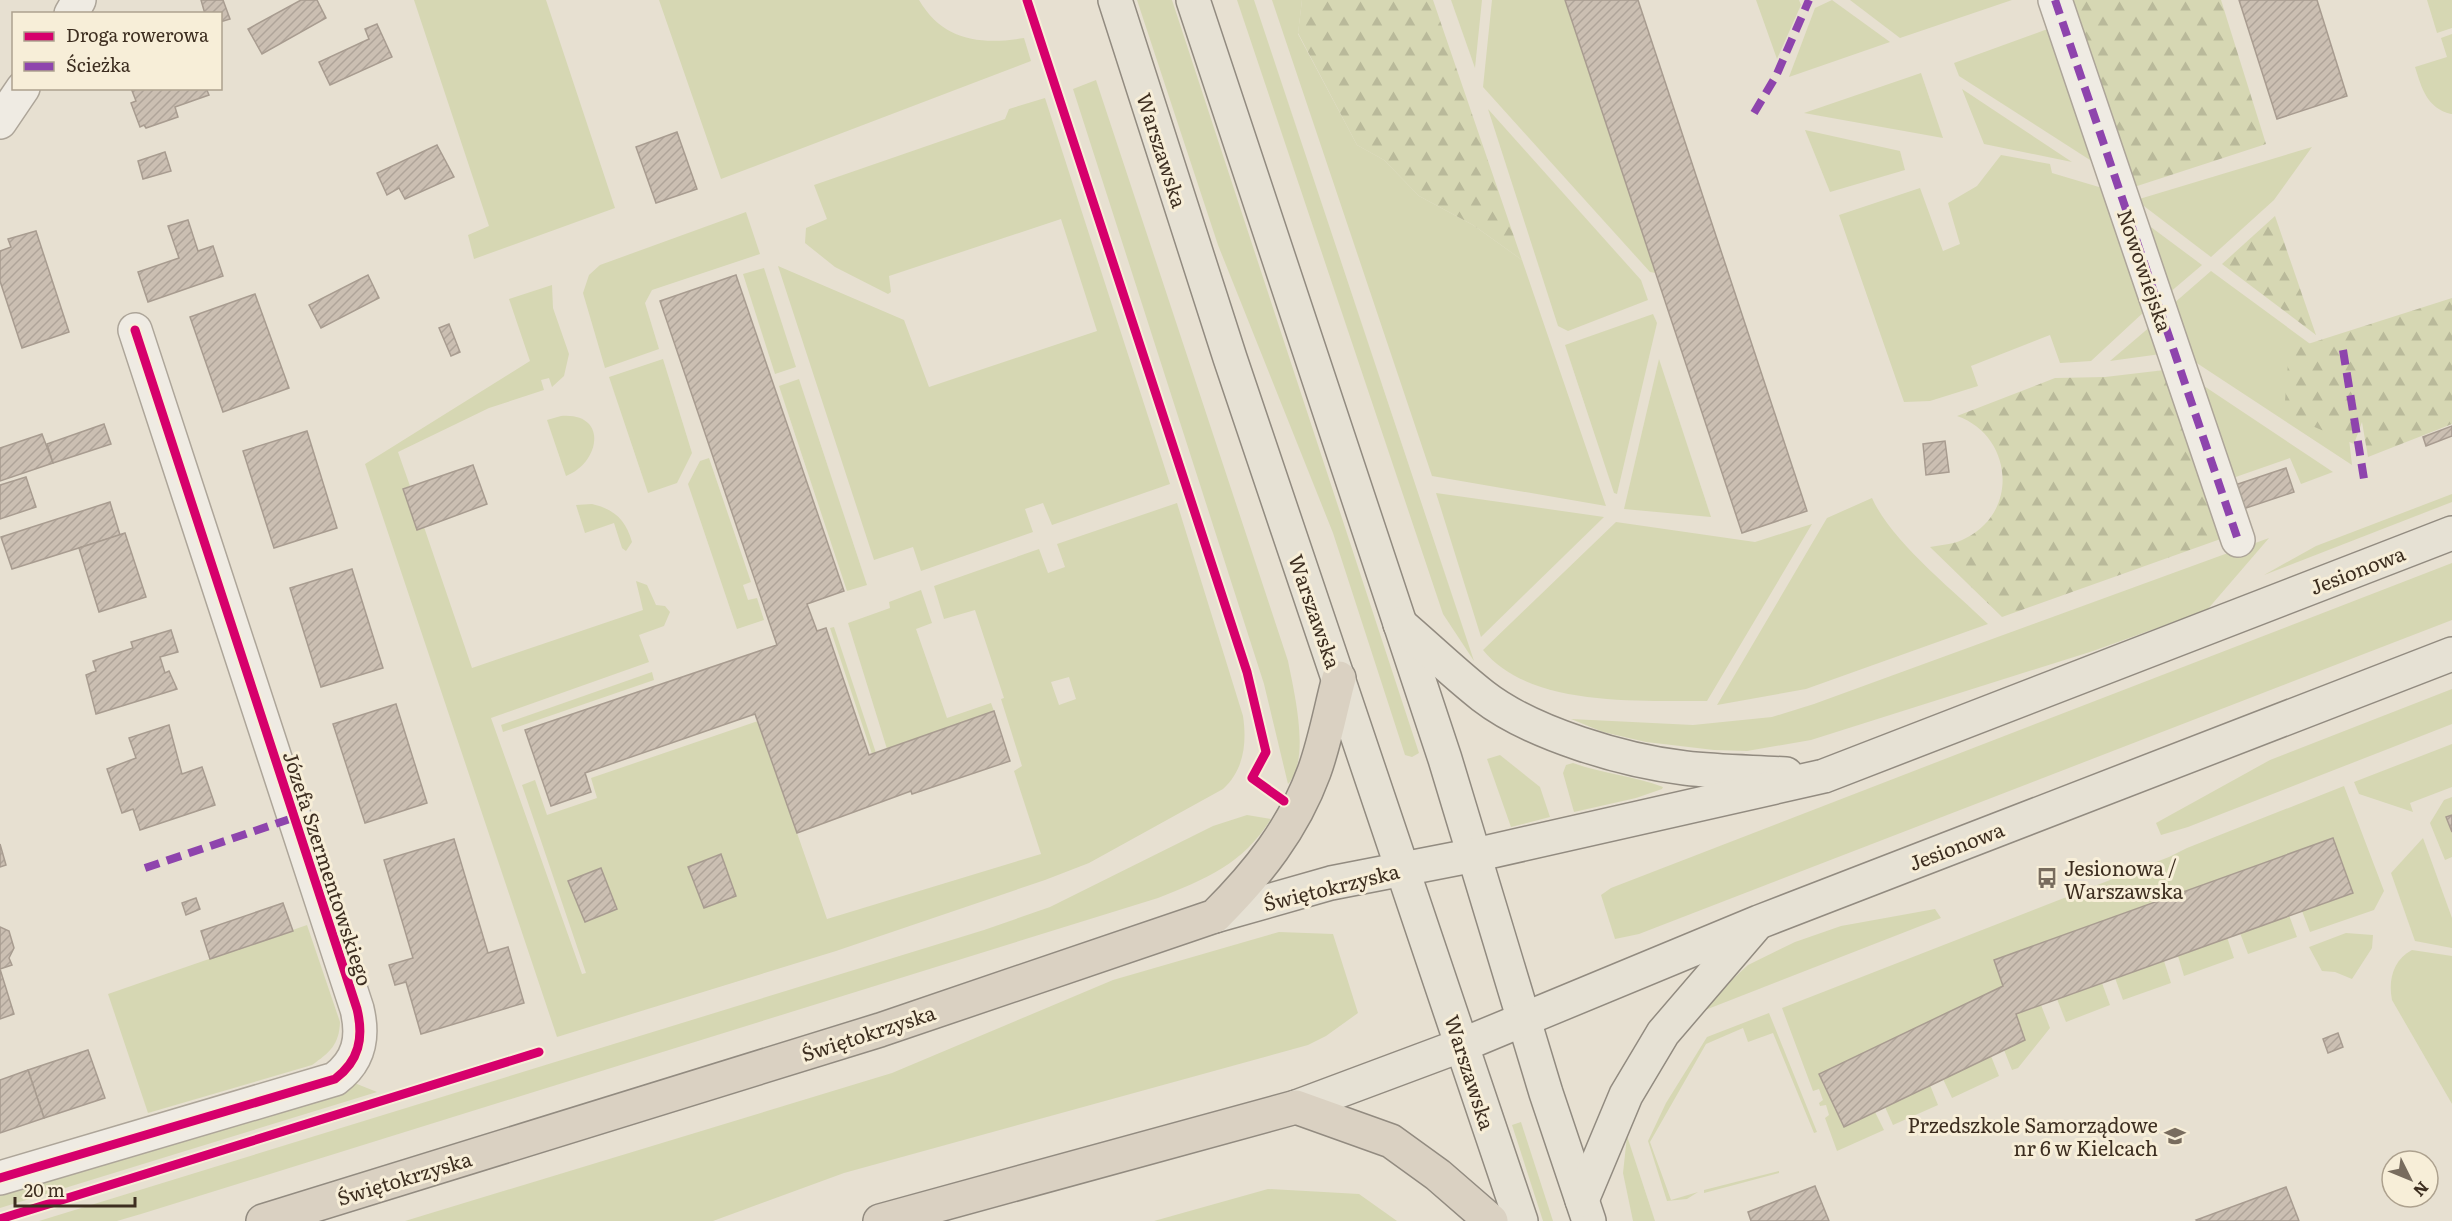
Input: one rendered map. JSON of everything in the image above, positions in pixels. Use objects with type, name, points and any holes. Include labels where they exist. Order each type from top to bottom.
[{"type":"highway","points":[[1215,916],[1250,881],[1293,818],[1315,771],[1339,678]]},
{"type":"highway","name":"Świętokrzyska","points":[[263,1221],[880,1030],[1215,916]]},
{"type":"highway","points":[[880,1221],[1296,1107],[1391,1141],[1438,1175],[1491,1221]]},
{"type":"main road","name":"Warszawska","points":[[1115,0],[1230,358],[1521,1221]]},
{"type":"main road","points":[[1193,0],[1475,855],[1585,1210]]},
{"type":"main road","name":"Jesionowa","points":[[1475,855],[1824,776],[2452,533]]},
{"type":"main road","points":[[1400,624],[1484,697],[1538,726],[1602,751],[1685,768],[1824,776]]},
{"type":"main road","name":"Jesionowa","points":[[1462,1045],[1759,922],[2452,654]]},
{"type":"main road","name":"Świętokrzyska","points":[[1215,916],[1332,883],[1475,855]]},
{"type":"main road","points":[[1585,1210],[1626,1095],[1658,1041],[1700,988],[1759,922]]},
{"type":"main road","points":[[1296,1107],[1462,1045]]},
{"type":"street","name":"Nowowiejska","points":[[2055,0],[2238,540]]},
{"type":"street","points":[[0,122],[22,90]]},
{"type":"street","name":"Józefa Szermentowskiego","points":[[0,1178],[335,1079],[347,1070],[356,1057],[361,1040],[357,1009],[135,330]]},
{"type":"green space","points":[[414,0],[546,0],[615,208],[474,259],[468,235],[489,226]]},
{"type":"green space","points":[[659,0],[919,0],[939,24],[964,37],[993,41],[1024,38],[1031,61],[721,179]]},
{"type":"green space","points":[[1137,0],[1172,0],[1419,753],[1412,757],[1405,755],[1333,533],[1218,245]]},
{"type":"green space","points":[[1237,0],[1254,0],[1474,661],[1443,614]]},
{"type":"green space","points":[[1272,0],[1302,0],[1298,34],[1357,145],[1384,160],[1419,196],[1473,225],[1522,260],[1606,506],[1432,476]]},
{"type":"green space","points":[[1302,0],[1433,0],[1522,260],[1473,225],[1419,196],[1384,160],[1357,145],[1298,33]]},
{"type":"green space","points":[[1451,0],[1482,0],[1475,68]]},
{"type":"green space","points":[[1492,0],[1565,0],[1656,273],[1650,272],[1483,87]]},
{"type":"green space","points":[[1756,0],[1799,0],[1801,5],[1777,59]]},
{"type":"green space","points":[[1832,0],[1890,42],[1789,77],[1815,8]]},
{"type":"green space","points":[[1850,0],[2012,0],[1900,38]]},
{"type":"green space","points":[[2065,0],[2221,0],[2266,144],[2128,189]]},
{"type":"green space","points":[[2427,0],[2452,0],[2452,28],[2437,33]]},
{"type":"green space","points":[[2053,27],[2104,169],[1959,76],[1954,63]]},
{"type":"green space","points":[[2452,34],[2451,114],[2431,102],[2423,90],[2415,67],[2447,57],[2441,38]]},
{"type":"green space","points":[[1921,73],[1943,138],[1804,113]]},
{"type":"green space","points":[[1096,80],[1288,661],[1297,707],[1300,742],[1295,773],[1288,784],[1264,684],[1073,89]]},
{"type":"green space","points":[[1962,89],[2072,162],[1984,144]]},
{"type":"green space","points":[[1045,98],[1170,484],[1052,525],[1043,503],[1025,509],[1033,532],[921,571],[913,547],[874,560],[778,266],[904,320],[929,387],[1097,331],[1061,219],[889,276],[891,292],[888,294],[835,267],[805,243],[806,228],[827,219],[814,185],[1005,119],[1009,109]]},
{"type":"green space","points":[[1488,109],[1641,280],[1648,300],[1568,331],[1558,326]]},
{"type":"green space","points":[[1805,130],[1900,151],[1905,170],[1830,192]]},
{"type":"green space","points":[[2312,147],[2274,200],[2211,257],[2136,200]]},
{"type":"green space","points":[[2001,155],[2050,164],[2052,173],[2109,190],[2145,311],[2091,361],[2060,363],[2050,335],[1971,366],[1978,386],[1930,401],[1904,402],[1839,215],[1920,188],[1943,251],[1960,244],[1948,203],[1977,186]]},
{"type":"green space","points":[[746,212],[760,254],[652,290],[645,303],[659,349],[605,368],[583,293],[589,275],[600,265]]},
{"type":"green space","points":[[2132,213],[2202,265],[2162,299]]},
{"type":"green space","points":[[2275,216],[2316,335],[2222,264]]},
{"type":"green space","points":[[764,268],[796,367],[775,374],[743,274]]},
{"type":"green space","points":[[2211,271],[2328,357],[2340,361],[2352,465],[2180,352],[2165,311]]},
{"type":"green space","points":[[552,285],[553,308],[569,354],[564,376],[552,387],[549,378],[541,380],[544,390],[489,408],[398,452],[410,486],[403,489],[417,529],[424,527],[472,668],[643,610],[636,581],[647,585],[656,605],[665,606],[670,612],[664,626],[639,635],[649,662],[491,718],[582,974],[586,973],[522,785],[535,780],[547,815],[597,798],[591,778],[758,721],[827,919],[1041,854],[1014,771],[1022,766],[1001,699],[1004,698],[975,610],[944,619],[934,586],[1039,549],[1048,573],[1065,567],[1057,544],[1177,503],[1243,716],[1244,746],[1236,773],[1223,789],[1089,863],[836,951],[557,1037],[365,464],[530,361],[509,299]],"holes":[[[1069,677],[1076,699],[1059,705],[1051,682]]]},
{"type":"green space","points":[[2452,298],[2452,424],[2368,457],[2362,422],[2354,444],[2284,414],[2289,350]]},
{"type":"green space","points":[[1653,314],[1657,323],[1617,494],[1614,493],[1565,345]]},
{"type":"green space","points":[[2158,320],[2168,353],[2110,361]]},
{"type":"green space","points":[[663,359],[692,453],[677,483],[648,493],[609,377]]},
{"type":"green space","points":[[1659,359],[1711,517],[1624,509]]},
{"type":"green space","points":[[2173,369],[2229,536],[2002,617],[1930,547],[1962,540],[1983,526],[1995,510],[2001,493],[2002,474],[1998,456],[1989,439],[1975,426],[1957,416],[2055,378],[2105,377]]},
{"type":"green space","points":[[2186,374],[2333,472],[2301,484],[2290,458],[2227,480]]},
{"type":"green space","points":[[799,379],[867,585],[847,591],[779,386]]},
{"type":"green space","points":[[561,416],[576,417],[587,422],[594,439],[587,460],[566,476],[547,420]]},
{"type":"green space","points":[[709,458],[751,582],[743,585],[748,600],[757,598],[764,620],[737,629],[688,484],[700,461]]},
{"type":"green space","points":[[1436,493],[1604,517],[1481,637]]},
{"type":"green space","points":[[2452,494],[2452,502],[2264,575],[2316,546]]},
{"type":"green space","points":[[1872,498],[1893,531],[1908,548],[1988,624],[1806,689],[1717,705],[1827,518]]},
{"type":"green space","points":[[592,504],[613,512],[623,522],[632,542],[626,551],[622,548],[614,523],[585,533],[576,505]]},
{"type":"green space","points":[[1616,522],[1755,542],[1812,524],[1707,701],[1619,700],[1557,691],[1528,682],[1503,669],[1483,650]]},
{"type":"green space","points":[[2269,538],[2207,610],[2093,651],[1811,740],[1747,751],[1714,750],[1646,742],[1603,732],[1571,719],[1693,725],[1772,717],[1814,704]]},
{"type":"green space","points":[[2452,563],[2452,620],[1639,934],[1615,939],[1601,895],[1611,888]]},
{"type":"green space","points":[[921,590],[932,623],[916,629],[947,718],[991,703],[994,711],[887,749],[848,623],[890,608],[889,602]]},
{"type":"green space","points":[[834,627],[876,753],[872,754],[830,628]]},
{"type":"green space","points":[[652,672],[654,680],[503,732],[501,725]]},
{"type":"green space","points":[[2452,689],[2452,724],[2188,827],[2161,835],[2156,823],[2270,760]]},
{"type":"green space","points":[[2452,744],[2452,787],[2410,803],[2413,812],[2359,794],[2354,782]]},
{"type":"green space","points":[[1500,755],[1540,787],[1550,817],[1511,827],[1487,759]]},
{"type":"green space","points":[[1573,763],[1663,787],[1636,798],[1574,812],[1563,773],[1566,765]]},
{"type":"green space","points":[[2344,786],[2384,891],[2374,910],[2310,932],[2302,911],[2353,893],[2333,838],[1995,960],[2003,986],[1875,1112],[1884,1130],[1837,1151],[1825,1118],[1829,1115],[1826,1105],[1820,1106],[1819,1103],[1823,1100],[1819,1089],[1813,1091],[1782,1008]]},
{"type":"green space","points":[[2452,797],[2452,815],[2447,817],[2452,832],[2452,857],[2445,860],[2430,823],[2444,800]]},
{"type":"green space","points":[[1247,815],[1271,819],[1248,848],[1236,859],[1207,877],[1158,898],[117,1221],[39,1221],[984,930],[1050,907],[1213,826]]},
{"type":"green space","points":[[2423,838],[2452,918],[2452,948],[2415,941],[2391,873]]},
{"type":"green space","points":[[1935,909],[1941,918],[1695,1014],[1748,965],[1795,942],[1841,926]]},
{"type":"green space","points":[[2289,915],[2297,937],[2248,954],[2240,933]]},
{"type":"green space","points":[[307,925],[340,1022],[338,1037],[332,1047],[312,1065],[148,1113],[108,994]]},
{"type":"green space","points":[[1279,932],[1333,934],[1358,1013],[1326,1036],[1308,1045],[844,1173],[713,1221],[405,1221],[892,1073],[1113,980]]},
{"type":"green space","points":[[2346,933],[2373,935],[2372,948],[2352,979],[2335,972],[2322,971],[2309,947]]},
{"type":"green space","points":[[2227,937],[2234,958],[2184,976],[2178,956]]},
{"type":"green space","points":[[2412,950],[2452,956],[2452,1104],[2392,1000],[2393,971],[2400,959]]},
{"type":"green space","points":[[2164,961],[2171,983],[2123,1000],[2115,978]]},
{"type":"green space","points":[[2102,983],[2110,1005],[2066,1022],[2057,999]]},
{"type":"green space","points":[[2041,1005],[2050,1028],[2018,1068],[2012,1070],[2004,1050],[2025,1040],[2016,1014]]},
{"type":"green space","points":[[1769,1013],[1817,1132],[1814,1133],[1773,1033],[1748,1042],[1743,1028],[1706,1044],[1650,1142],[1671,1200],[1698,1192],[1687,1199],[1667,1201],[1648,1141],[1666,1103],[1707,1037]]},
{"type":"green space","points":[[1991,1056],[1999,1076],[1952,1098],[1943,1079]]},
{"type":"green space","points":[[352,1082],[377,1092],[0,1208],[0,1196],[336,1094]]},
{"type":"green space","points":[[1930,1085],[1938,1105],[1893,1125],[1885,1107]]},
{"type":"green space","points":[[1521,1122],[1553,1221],[1543,1221],[1512,1125]]},
{"type":"green space","points":[[1627,1136],[1655,1221],[1633,1221],[1623,1173]]},
{"type":"green space","points":[[1779,1171],[1779,1173],[1704,1193],[1704,1190]]},
{"type":"green space","points":[[1268,1189],[1359,1194],[1397,1221],[1154,1221]]},
{"type":"building","points":[[201,0],[223,0],[230,19],[222,21],[222,12],[204,12]]},
{"type":"building","points":[[301,0],[317,0],[326,18],[262,54],[248,29]]},
{"type":"building","points":[[1565,0],[1638,0],[1807,511],[1742,533]]},
{"type":"building","points":[[2239,0],[2317,0],[2347,96],[2277,119]]},
{"type":"building","points":[[377,24],[392,57],[330,85],[319,62],[369,39],[365,29]]},
{"type":"building","points":[[132,90],[207,90],[209,95],[175,107],[178,117],[146,128],[144,125],[140,127],[131,103],[136,101]]},
{"type":"building","points":[[677,132],[697,189],[656,203],[636,147]]},
{"type":"building","points":[[437,145],[454,177],[405,199],[399,188],[387,195],[377,173]]},
{"type":"building","points":[[165,152],[171,171],[143,179],[138,161]]},
{"type":"building","points":[[188,220],[198,251],[213,246],[223,276],[148,302],[138,272],[179,258],[168,226]]},
{"type":"building","points":[[36,231],[69,332],[22,348],[0,281],[0,251],[11,247],[8,239]]},
{"type":"building","points":[[368,275],[379,298],[321,328],[309,305]]},
{"type":"building","points":[[736,275],[844,591],[807,604],[817,631],[826,628],[869,755],[994,711],[1010,761],[912,794],[911,791],[797,833],[755,714],[585,773],[591,792],[551,806],[525,730],[777,645],[660,301]]},
{"type":"building","points":[[255,294],[289,388],[223,412],[190,317]]},
{"type":"building","points":[[449,324],[460,352],[451,356],[439,328]]},
{"type":"building","points":[[104,424],[111,444],[53,463],[47,444]]},
{"type":"building","points":[[2452,426],[2452,436],[2426,446],[2423,437]]},
{"type":"building","points":[[307,431],[337,528],[274,548],[243,451]]},
{"type":"building","points":[[42,434],[53,463],[0,481],[0,448]]},
{"type":"building","points":[[1945,441],[1949,472],[1926,475],[1923,444]]},
{"type":"building","points":[[473,465],[487,504],[417,530],[403,489]]},
{"type":"building","points":[[2286,468],[2294,492],[2240,510],[2232,486]]},
{"type":"building","points":[[26,477],[36,507],[0,519],[0,485]]},
{"type":"building","points":[[110,502],[120,535],[12,569],[1,537]]},
{"type":"building","points":[[125,533],[146,597],[99,612],[79,548]]},
{"type":"building","points":[[352,569],[383,668],[321,687],[290,588]]},
{"type":"building","points":[[171,630],[178,652],[160,657],[165,673],[169,671],[177,689],[96,714],[86,675],[96,671],[93,661],[133,648],[131,642]]},
{"type":"building","points":[[396,704],[427,803],[365,823],[333,724]]},
{"type":"building","points":[[169,725],[182,774],[202,767],[215,805],[140,830],[133,809],[122,813],[107,769],[136,758],[129,738]]},
{"type":"building","points":[[2452,815],[2452,832],[2446,817]]},
{"type":"building","points":[[2333,838],[2353,893],[2016,1014],[2025,1040],[1844,1127],[1819,1074],[2003,986],[1994,960]]},
{"type":"building","points":[[454,839],[488,953],[508,947],[524,1003],[421,1034],[406,982],[395,985],[389,965],[413,958],[384,860]]},
{"type":"building","points":[[0,844],[6,865],[0,867]]},
{"type":"building","points":[[721,854],[736,896],[704,908],[688,867]]},
{"type":"building","points":[[601,868],[617,909],[585,922],[568,881]]},
{"type":"building","points":[[196,898],[200,909],[186,915],[182,903]]},
{"type":"building","points":[[283,903],[293,931],[210,959],[201,931]]},
{"type":"building","points":[[0,927],[9,931],[14,948],[9,958],[12,965],[0,969]]},
{"type":"building","points":[[0,969],[14,1014],[0,1019]]},
{"type":"building","points":[[2338,1033],[2343,1047],[2328,1053],[2323,1039]]},
{"type":"building","points":[[88,1050],[105,1098],[44,1118],[28,1070]]},
{"type":"building","points":[[28,1070],[44,1118],[0,1133],[0,1080]]},
{"type":"building","points":[[1815,1186],[1829,1221],[1751,1221],[1748,1212]]},
{"type":"building","points":[[2286,1187],[2299,1221],[2196,1220]]},
{"type":"marked path","points":[[1754,113],[1776,76],[1809,0]]},
{"type":"marked path","points":[[2055,0],[2238,540]]},
{"type":"marked path","points":[[2343,350],[2365,485]]},
{"type":"marked path","points":[[145,868],[293,818]]},
{"type":"cycle path","points":[[1027,0],[1247,672],[1266,752],[1252,778],[1284,801]]},
{"type":"cycle path","points":[[0,1178],[335,1079],[350,1065],[358,1048],[360,1030],[357,1009],[135,330]]},
{"type":"cycle path","points":[[0,1219],[539,1052]]},
{"type":"place","name":"Jesionowa / Warszawska","points":[[2047,878]]},
{"type":"place","name":"Przedszkole Samorządowe nr 6 w Kielcach","points":[[2175,1136]]}]
